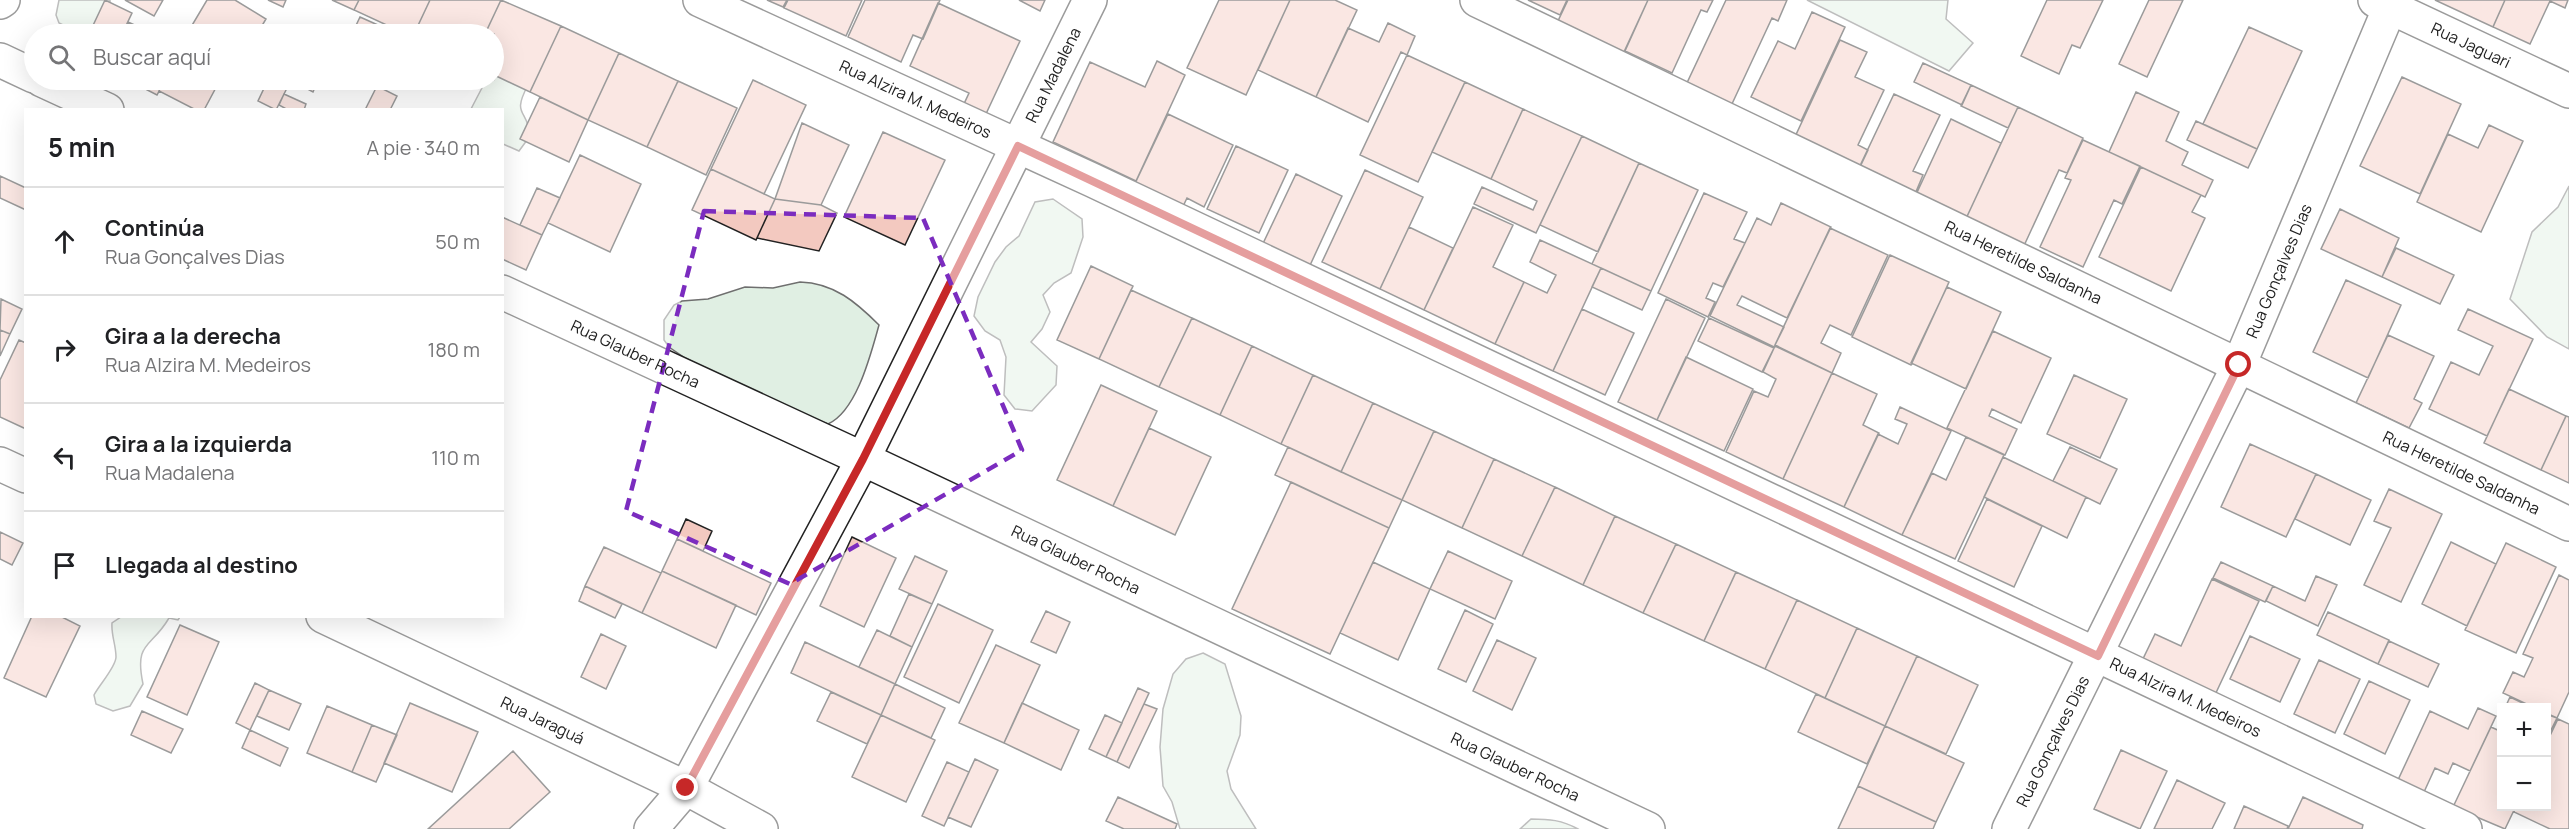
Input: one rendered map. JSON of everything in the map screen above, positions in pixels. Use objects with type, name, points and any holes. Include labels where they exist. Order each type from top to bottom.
[{"type":"street","name":"Rua Alzira M. Medeiros","points":[[700,0],[1018,146],[2465,829]]},
{"type":"street","name":"Rua Madalena","points":[[651,829],[686,788],[863,459],[1090,0]]},
{"type":"street","name":"Rua Heretilde Saldanha","points":[[1477,0],[2569,524]]},
{"type":"street","name":"Rua Gonçalves Dias","points":[[2009,829],[2098,656],[2239,365],[2386,2]]},
{"type":"street","name":"Rua Jaguari","points":[[2386,2],[2569,91]]},
{"type":"street","points":[[0,60],[24,71]]},
{"type":"street","points":[[64,90],[103,108]]},
{"type":"street","name":"Rua Glauber Rocha","points":[[504,293],[863,459],[1648,829]]},
{"type":"street","points":[[0,464],[24,475]]},
{"type":"street","name":"Rua Jaraguá","points":[[327,618],[686,788],[761,829]]},
{"type":"highlighted area","points":[[704,211],[923,218],[1022,450],[790,584],[626,511]]},
{"type":"green space","points":[[59,0],[110,0],[98,24],[61,24],[56,15]]},
{"type":"green space","points":[[1807,0],[1948,0],[1946,19],[1973,43],[1949,71]]},
{"type":"green space","points":[[504,75],[528,85],[523,95],[521,108],[529,127],[530,136],[519,151],[504,144],[504,108],[472,108],[481,90],[504,90]]},
{"type":"green space","points":[[2569,186],[2569,349],[2547,337],[2510,299],[2532,232],[2558,207]]},
{"type":"green space","points":[[1053,199],[1082,219],[1083,237],[1071,273],[1054,283],[1043,295],[1050,312],[1042,329],[1031,342],[1057,366],[1056,385],[1032,411],[1015,409],[1004,395],[1006,357],[1000,340],[985,331],[974,316],[978,297],[995,262],[1006,247],[1019,236],[1035,202]]},
{"type":"green space","points":[[800,282],[823,286],[844,295],[879,325],[867,365],[855,394],[838,417],[828,424],[786,408],[685,358],[669,347],[664,340],[664,320],[674,305],[682,301],[708,299],[745,287],[773,288]]},
{"type":"green space","points":[[120,618],[169,618],[143,652],[141,670],[143,684],[130,706],[113,711],[96,704],[94,695],[110,671],[116,657],[112,623]]},
{"type":"green space","points":[[1203,653],[1225,664],[1241,716],[1240,735],[1227,771],[1231,789],[1256,829],[1180,829],[1172,802],[1163,786],[1160,747],[1163,709],[1173,674],[1186,659]]},
{"type":"green space","points":[[1531,819],[1555,821],[1578,829],[1520,829]]},
{"type":"building","points":[[105,0],[132,13],[127,24],[94,24]]},
{"type":"building","points":[[125,0],[163,0],[154,16]]},
{"type":"building","points":[[207,0],[235,0],[266,19],[263,24],[193,24]]},
{"type":"building","points":[[268,0],[286,0],[283,7]]},
{"type":"building","points":[[332,0],[359,0],[354,10]]},
{"type":"building","points":[[359,0],[430,0],[419,24],[384,24],[354,10]]},
{"type":"building","points":[[430,0],[501,0],[490,24],[419,24]]},
{"type":"building","points":[[501,0],[561,26],[530,92],[504,80],[504,24],[490,24]]},
{"type":"building","points":[[767,0],[787,0],[783,7]]},
{"type":"building","points":[[788,0],[862,0],[846,36],[784,8]]},
{"type":"building","points":[[865,0],[940,0],[923,39],[913,35],[901,62],[848,37]]},
{"type":"building","points":[[1019,0],[1045,0],[1040,11]]},
{"type":"building","points":[[1219,0],[1290,0],[1246,95],[1187,68]]},
{"type":"building","points":[[1290,0],[1335,0],[1357,10],[1316,97],[1258,70]]},
{"type":"building","points":[[1528,0],[1567,0],[1560,15]]},
{"type":"building","points":[[1568,0],[1648,0],[1623,54],[1557,23]]},
{"type":"building","points":[[1648,0],[1713,0],[1707,12],[1701,10],[1672,73],[1625,51]]},
{"type":"building","points":[[1726,0],[1787,0],[1778,21],[1772,18],[1731,106],[1686,85]]},
{"type":"building","points":[[2047,0],[2103,0],[2080,48],[2072,45],[2059,74],[2021,56]]},
{"type":"building","points":[[2149,0],[2183,0],[2147,77],[2119,64]]},
{"type":"building","points":[[2435,0],[2505,0],[2493,27]]},
{"type":"building","points":[[2505,0],[2568,0],[2565,8],[2550,1],[2530,44],[2493,27]]},
{"type":"building","points":[[938,3],[1020,41],[985,116],[963,106],[969,93],[910,66]]},
{"type":"building","points":[[1812,12],[1845,27],[1801,121],[1751,97],[1778,41],[1795,49]]},
{"type":"building","points":[[360,17],[376,24],[357,24]]},
{"type":"building","points":[[1388,23],[1415,36],[1407,55],[1401,52],[1368,122],[1316,97],[1348,28],[1379,42]]},
{"type":"building","points":[[561,26],[619,53],[588,120],[530,92]]},
{"type":"building","points":[[2249,27],[2302,51],[2257,149],[2203,124]]},
{"type":"building","points":[[1840,40],[1867,52],[1855,77],[1884,90],[1858,145],[1868,150],[1859,169],[1794,139]]},
{"type":"building","points":[[619,53],[678,81],[647,147],[588,120]]},
{"type":"building","points":[[1407,55],[1465,82],[1418,182],[1360,155]]},
{"type":"building","points":[[1157,61],[1185,75],[1136,181],[1053,142],[1090,62],[1145,87]]},
{"type":"building","points":[[1923,63],[1971,85],[1962,105],[1914,82]]},
{"type":"building","points":[[2402,77],[2461,104],[2420,194],[2360,166]]},
{"type":"building","points":[[753,80],[806,105],[764,194],[711,169]]},
{"type":"building","points":[[678,81],[737,108],[706,175],[647,147]]},
{"type":"building","points":[[1465,82],[1523,109],[1491,179],[1432,152]]},
{"type":"building","points":[[1971,85],[2018,107],[2008,128],[1961,106]]},
{"type":"building","points":[[147,90],[160,90],[157,95]]},
{"type":"building","points":[[215,90],[205,108],[192,108],[159,91]]},
{"type":"building","points":[[263,90],[286,90],[277,108],[258,101]]},
{"type":"building","points":[[375,90],[385,90],[397,96],[391,108],[366,108]]},
{"type":"building","points":[[2136,92],[2179,112],[2166,141],[2188,152],[2182,165],[2213,180],[2205,197],[2109,152]]},
{"type":"building","points":[[284,94],[306,104],[305,108],[284,108],[279,105]]},
{"type":"building","points":[[1894,94],[1940,115],[1913,171],[1923,175],[1915,194],[1859,168]]},
{"type":"building","points":[[540,97],[588,120],[569,162],[520,139]]},
{"type":"building","points":[[2018,107],[2083,138],[2067,173],[2059,170],[2022,250],[1964,223]]},
{"type":"building","points":[[1523,109],[1582,136],[1536,233],[1474,204],[1482,187],[1533,210],[1537,201],[1491,179]]},
{"type":"building","points":[[1168,114],[1233,145],[1204,207],[1187,198],[1179,215],[1131,192]]},
{"type":"building","points":[[1951,119],[2001,143],[1964,223],[1914,199]]},
{"type":"building","points":[[2196,121],[2257,149],[2248,168],[2187,140]]},
{"type":"building","points":[[802,123],[849,145],[821,205],[775,199]]},
{"type":"building","points":[[2489,125],[2523,141],[2481,232],[2417,202],[2448,134],[2478,148]]},
{"type":"building","points":[[883,132],[945,160],[905,245],[844,217]]},
{"type":"building","points":[[1582,136],[1639,163],[1598,252],[1540,225]]},
{"type":"building","points":[[2083,140],[2140,166],[2122,204],[2114,200],[2083,267],[2040,247],[2071,180],[2065,178]]},
{"type":"building","points":[[1236,146],[1288,170],[1259,233],[1207,209]]},
{"type":"building","points":[[580,155],[641,184],[610,252],[548,223]]},
{"type":"building","points":[[1639,163],[1698,190],[1651,291],[1592,264]]},
{"type":"building","points":[[2141,167],[2201,195],[2192,212],[2205,218],[2171,291],[2099,257]]},
{"type":"building","points":[[711,169],[775,199],[756,240],[692,210]]},
{"type":"building","points":[[1365,170],[1423,197],[1380,289],[1322,262]]},
{"type":"building","points":[[1296,174],[1342,196],[1306,274],[1259,252]]},
{"type":"building","points":[[0,176],[24,187],[24,209],[0,198]]},
{"type":"building","points":[[537,188],[560,198],[542,235],[520,225]]},
{"type":"building","points":[[1704,193],[1747,212],[1734,239],[1745,243],[1723,287],[1713,283],[1706,298],[1715,302],[1708,317],[1658,293]]},
{"type":"building","points":[[775,199],[821,205],[837,213],[819,251],[757,238]]},
{"type":"building","points":[[1781,203],[1831,227],[1787,318],[1742,296],[1737,305],[1784,327],[1774,347],[1710,316],[1757,218],[1771,225]]},
{"type":"building","points":[[1473,207],[1513,225],[1493,267],[1524,282],[1495,344],[1424,310]]},
{"type":"building","points":[[2340,209],[2399,238],[2382,277],[2321,249]]},
{"type":"building","points":[[504,218],[542,235],[526,270],[504,260]]},
{"type":"building","points":[[1409,227],[1453,248],[1424,310],[1380,289]]},
{"type":"building","points":[[1830,228],[1888,255],[1851,335],[1830,325],[1821,343],[1841,353],[1832,373],[1775,345]]},
{"type":"building","points":[[1540,240],[1601,268],[1553,371],[1495,344],[1524,282],[1547,293],[1556,275],[1530,262]]},
{"type":"building","points":[[2396,248],[2454,275],[2440,304],[2382,277]]},
{"type":"building","points":[[1890,255],[1949,282],[1911,365],[1852,337]]},
{"type":"building","points":[[1091,266],[1133,286],[1099,359],[1057,340]]},
{"type":"building","points":[[1601,268],[1651,291],[1642,310],[1592,287]]},
{"type":"building","points":[[2346,280],[2401,305],[2368,378],[2313,352]]},
{"type":"building","points":[[1947,287],[2001,312],[1966,389],[1911,363]]},
{"type":"building","points":[[1131,290],[1192,318],[1159,387],[1099,359]]},
{"type":"building","points":[[1,299],[22,309],[10,334],[0,330]]},
{"type":"building","points":[[1666,299],[1705,318],[1657,420],[1618,402]]},
{"type":"building","points":[[1582,309],[1634,333],[1605,395],[1553,371]]},
{"type":"building","points":[[2468,309],[2533,339],[2487,436],[2429,409],[2451,362],[2479,375],[2493,346],[2458,330]]},
{"type":"building","points":[[1192,318],[1252,346],[1220,415],[1159,387]]},
{"type":"building","points":[[1709,318],[1774,348],[1762,372],[1698,341]]},
{"type":"building","points":[[0,330],[10,334],[0,356]]},
{"type":"building","points":[[1993,331],[2051,358],[2021,423],[1992,409],[1989,416],[2017,429],[2005,455],[1947,428]]},
{"type":"building","points":[[2388,335],[2434,356],[2414,399],[2422,403],[2409,428],[2356,403]]},
{"type":"building","points":[[19,340],[24,342],[24,428],[0,417],[0,380]]},
{"type":"building","points":[[1252,346],[1313,375],[1281,444],[1220,415]]},
{"type":"building","points":[[1775,346],[1832,373],[1783,479],[1726,452],[1754,391],[1768,397],[1776,379],[1763,372]]},
{"type":"building","points":[[1686,357],[1753,389],[1724,451],[1657,420]]},
{"type":"building","points":[[1832,373],[1877,394],[1863,425],[1879,433],[1844,507],[1783,479]]},
{"type":"building","points":[[1313,375],[1373,403],[1341,472],[1281,444]]},
{"type":"building","points":[[2074,375],[2127,399],[2100,458],[2047,434]]},
{"type":"building","points":[[1101,385],[1157,411],[1113,506],[1057,480]]},
{"type":"building","points":[[2509,389],[2566,416],[2541,470],[2484,443]]},
{"type":"building","points":[[1373,403],[1434,431],[1402,500],[1341,472]]},
{"type":"building","points":[[1900,407],[1951,431],[1902,535],[1844,507],[1878,434],[1898,444],[1907,424],[1895,419]]},
{"type":"building","points":[[2566,416],[2569,417],[2569,483],[2541,470]]},
{"type":"building","points":[[1149,428],[1211,457],[1175,535],[1113,506]]},
{"type":"building","points":[[1434,431],[1494,459],[1462,528],[1402,500]]},
{"type":"building","points":[[1966,437],[2004,455],[1955,559],[1902,535],[1932,473],[1946,480]]},
{"type":"building","points":[[2250,444],[2316,474],[2286,537],[2221,507]]},
{"type":"building","points":[[1288,447],[1402,500],[1389,528],[1275,475]]},
{"type":"building","points":[[2070,447],[2117,469],[2100,504],[2053,481]]},
{"type":"building","points":[[2003,457],[2086,497],[2067,538],[1984,497]]},
{"type":"building","points":[[1494,459],[1555,487],[1522,556],[1462,528]]},
{"type":"building","points":[[2316,474],[2371,500],[2350,545],[2295,519]]},
{"type":"building","points":[[1291,482],[1389,528],[1330,654],[1232,609]]},
{"type":"building","points":[[1555,487],[1615,516],[1583,585],[1522,556]]},
{"type":"building","points":[[2389,489],[2442,514],[2401,602],[2364,585],[2391,528],[2374,521]]},
{"type":"building","points":[[1987,499],[2042,526],[2014,587],[1958,561]]},
{"type":"building","points":[[1615,516],[1676,544],[1643,613],[1583,585]]},
{"type":"building","points":[[686,519],[712,531],[703,551],[677,539]]},
{"type":"building","points":[[0,532],[23,543],[12,565],[0,559]]},
{"type":"building","points":[[852,537],[896,558],[864,627],[820,606]]},
{"type":"building","points":[[677,539],[771,583],[756,615],[662,571]]},
{"type":"building","points":[[2451,542],[2496,564],[2467,626],[2422,604]]},
{"type":"building","points":[[2506,543],[2556,567],[2516,653],[2465,630]]},
{"type":"building","points":[[1676,544],[1736,572],[1704,641],[1643,613]]},
{"type":"building","points":[[604,547],[661,573],[642,613],[585,586]]},
{"type":"building","points":[[1448,551],[1512,581],[1495,619],[1430,589]]},
{"type":"building","points":[[915,556],[947,571],[932,604],[899,589]]},
{"type":"building","points":[[1373,562],[1430,589],[1398,660],[1340,633]]},
{"type":"building","points":[[2221,562],[2273,586],[2265,602],[2213,578]]},
{"type":"building","points":[[662,571],[736,605],[716,648],[642,613]]},
{"type":"building","points":[[1736,572],[1797,600],[1765,669],[1704,641]]},
{"type":"building","points":[[2559,575],[2569,580],[2569,692],[2557,718],[2551,715],[2551,703],[2524,703],[2503,693],[2513,672],[2524,677],[2533,658],[2523,654]]},
{"type":"building","points":[[2316,576],[2337,585],[2318,626],[2266,601],[2273,586],[2305,601]]},
{"type":"building","points":[[2212,579],[2259,601],[2214,697],[2141,663],[2155,634],[2181,646]]},
{"type":"building","points":[[585,586],[622,604],[615,618],[579,601]]},
{"type":"building","points":[[909,594],[932,604],[912,647],[890,636]]},
{"type":"building","points":[[1797,600],[1857,628],[1825,698],[1765,669]]},
{"type":"building","points":[[938,604],[993,630],[959,703],[904,677]]},
{"type":"building","points":[[1465,610],[1493,624],[1466,682],[1438,669]]},
{"type":"building","points":[[1046,611],[1070,622],[1056,653],[1031,642]]},
{"type":"building","points":[[2328,612],[2389,640],[2378,664],[2317,635]]},
{"type":"building","points":[[31,618],[64,618],[80,626],[46,697],[4,678]]},
{"type":"building","points":[[180,625],[219,642],[187,715],[147,697]]},
{"type":"building","points":[[1857,628],[1917,656],[1885,726],[1825,698]]},
{"type":"building","points":[[877,630],[912,647],[895,684],[859,667]]},
{"type":"building","points":[[601,634],[626,646],[606,689],[581,677]]},
{"type":"building","points":[[2250,636],[2300,659],[2280,702],[2230,679]]},
{"type":"building","points":[[1497,640],[1536,658],[1512,710],[1473,691]]},
{"type":"building","points":[[2389,641],[2439,664],[2428,687],[2378,664]]},
{"type":"building","points":[[805,642],[895,684],[881,715],[791,673]]},
{"type":"building","points":[[996,645],[1040,665],[1004,743],[959,723]]},
{"type":"building","points":[[1917,656],[1978,685],[1946,754],[1885,726]]},
{"type":"building","points":[[2319,660],[2360,679],[2335,733],[2294,714]]},
{"type":"building","points":[[2369,681],[2410,700],[2385,754],[2344,734]]},
{"type":"building","points":[[255,683],[269,690],[250,730],[236,723]]},
{"type":"building","points":[[895,684],[945,708],[931,738],[881,715]]},
{"type":"building","points":[[1138,688],[1149,693],[1117,762],[1106,757]]},
{"type":"building","points":[[269,690],[301,704],[289,730],[257,716]]},
{"type":"building","points":[[831,692],[881,715],[867,744],[817,721]]},
{"type":"building","points":[[1816,694],[1885,726],[1867,764],[1798,732]]},
{"type":"building","points":[[2510,697],[2523,703],[2507,703]]},
{"type":"building","points":[[410,703],[478,732],[452,792],[384,763]]},
{"type":"building","points":[[1022,703],[1079,730],[1061,770],[1004,743]]},
{"type":"building","points":[[1144,704],[1157,709],[1129,768],[1117,762]]},
{"type":"building","points":[[327,706],[372,725],[352,772],[307,753]]},
{"type":"building","points":[[2478,708],[2496,716],[2470,771],[2453,763],[2448,774],[2435,768],[2424,792],[2398,780],[2430,711],[2468,729]]},
{"type":"building","points":[[142,711],[183,729],[171,753],[131,735]]},
{"type":"building","points":[[881,715],[935,740],[906,802],[852,777]]},
{"type":"building","points":[[1105,715],[1122,723],[1106,757],[1089,749]]},
{"type":"building","points":[[2551,716],[2557,718],[2551,730]]},
{"type":"building","points":[[2558,719],[2569,724],[2569,829],[2550,829],[2514,812],[2551,811],[2551,734]]},
{"type":"building","points":[[372,725],[397,735],[376,782],[352,772]]},
{"type":"building","points":[[1885,726],[1964,763],[1936,822],[1858,786]]},
{"type":"building","points":[[2491,727],[2497,730],[2497,811],[2514,811],[2505,829],[2453,807]]},
{"type":"building","points":[[250,730],[288,748],[280,766],[242,748]]},
{"type":"building","points":[[2121,750],[2167,771],[2140,829],[2094,809]]},
{"type":"building","points":[[513,751],[550,792],[509,829],[428,829]]},
{"type":"building","points":[[975,759],[998,770],[971,827],[948,817]]},
{"type":"building","points":[[947,762],[969,772],[944,826],[922,816]]},
{"type":"building","points":[[2177,780],[2225,803],[2212,829],[2154,829]]},
{"type":"building","points":[[1858,786],[1936,822],[1933,829],[1838,829]]},
{"type":"building","points":[[1118,797],[1177,824],[1175,829],[1124,829],[1106,821]]},
{"type":"building","points":[[2303,797],[2363,825],[2362,829],[2288,829]]},
{"type":"building","points":[[2244,806],[2288,826],[2287,829],[2234,829]]},
{"type":"route","points":[[686,788],[863,459],[1018,146],[2098,656],[2239,365]]}]
